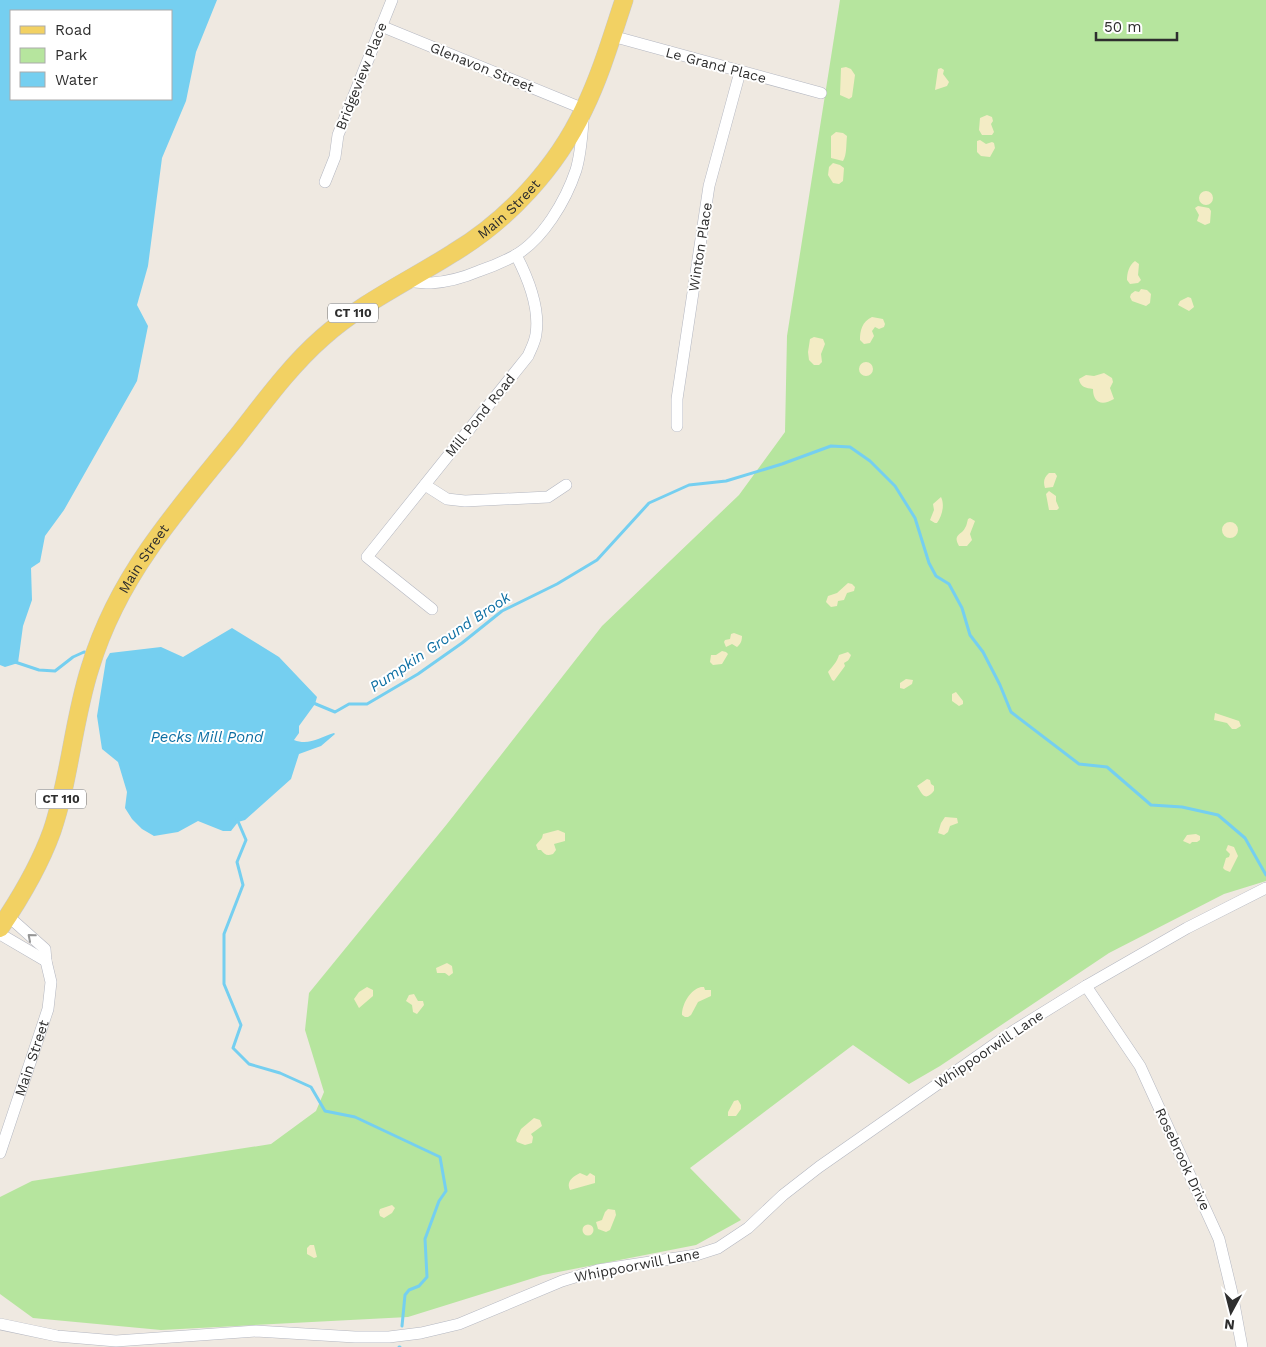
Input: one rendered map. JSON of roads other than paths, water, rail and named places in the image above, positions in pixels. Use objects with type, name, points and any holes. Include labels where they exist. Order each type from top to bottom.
[{"type":"main road","name":"Main Street","points":[[4,922],[31,881],[51,833],[64,785],[81,702],[94,656],[112,612],[148,549],[304,354],[338,324],[371,301],[475,239],[521,199],[565,143],[584,109],[624,0]]},
{"type":"street","name":"Bridgeview Place","points":[[325,182],[335,157],[338,135],[392,0]]},
{"type":"street","name":"Glenavon Street","points":[[380,26],[584,109]]},
{"type":"street","name":"Le Grand Place","points":[[612,36],[821,93]]},
{"type":"street","name":"Winton Place","points":[[677,426],[677,399],[709,186],[740,72]]},
{"type":"street","name":"Main Street","points":[[406,281],[431,283],[455,279],[496,265],[516,255],[542,231],[569,188],[579,159],[584,109]]},
{"type":"street","name":"Mill Pond Road","points":[[432,609],[366,557],[528,356],[534,340],[536,323],[534,304],[526,273],[516,255]]},
{"type":"street","points":[[424,485],[447,499],[465,502],[548,497],[566,485]]},
{"type":"street","name":"Whippoorwill Lane","points":[[0,1324],[57,1336],[116,1341],[256,1331],[355,1337],[421,1334],[458,1324],[562,1281],[598,1270],[696,1255],[718,1248],[734,1238],[818,1167],[968,1062],[1086,986],[1187,928],[1262,890]]},
{"type":"street","name":"Main Street","points":[[0,1153],[48,1009],[51,982],[46,962],[46,952],[43,946],[4,922]]},
{"type":"street","points":[[0,934],[46,962]]},
{"type":"street","name":"Rosebrook Drive","points":[[1086,986],[1140,1066],[1219,1239],[1242,1347]]},
{"type":"water","points":[[0,0],[217,0],[196,52],[186,101],[162,158],[148,266],[137,305],[148,326],[137,381],[64,510],[45,536],[40,562],[31,568],[32,600],[23,626],[18,663],[5,667],[0,665]]},
{"type":"water","name":"Pecks Mill Pond","points":[[232,628],[279,657],[317,697],[315,704],[299,726],[299,733],[294,740],[305,742],[335,734],[321,746],[299,754],[291,779],[245,820],[238,822],[231,831],[223,831],[198,821],[178,832],[154,836],[142,829],[125,808],[127,792],[118,762],[102,749],[97,716],[106,660],[110,653],[161,647],[183,657]]},
{"type":"waterway","name":"Pumpkin Ground Brook","points":[[311,702],[335,712],[349,704],[367,704],[418,674],[462,643],[502,611],[557,584],[597,560],[649,503],[689,485],[726,481],[782,464],[831,446],[850,447],[870,461],[895,486],[915,518],[929,563],[936,576],[949,584],[962,608],[970,635],[983,652],[1011,712],[1079,764],[1107,767],[1151,805],[1182,807],[1218,815],[1245,838],[1266,875]]},
{"type":"waterway","points":[[15,662],[39,670],[55,671],[73,657],[84,652],[88,653]]},
{"type":"waterway","points":[[237,819],[246,840],[237,862],[243,885],[224,934],[224,984],[241,1025],[233,1048],[249,1064],[280,1073],[311,1087],[325,1111],[355,1117],[440,1157],[446,1191],[439,1201],[425,1239],[427,1277],[419,1286],[409,1290],[405,1295],[402,1326]]}]
